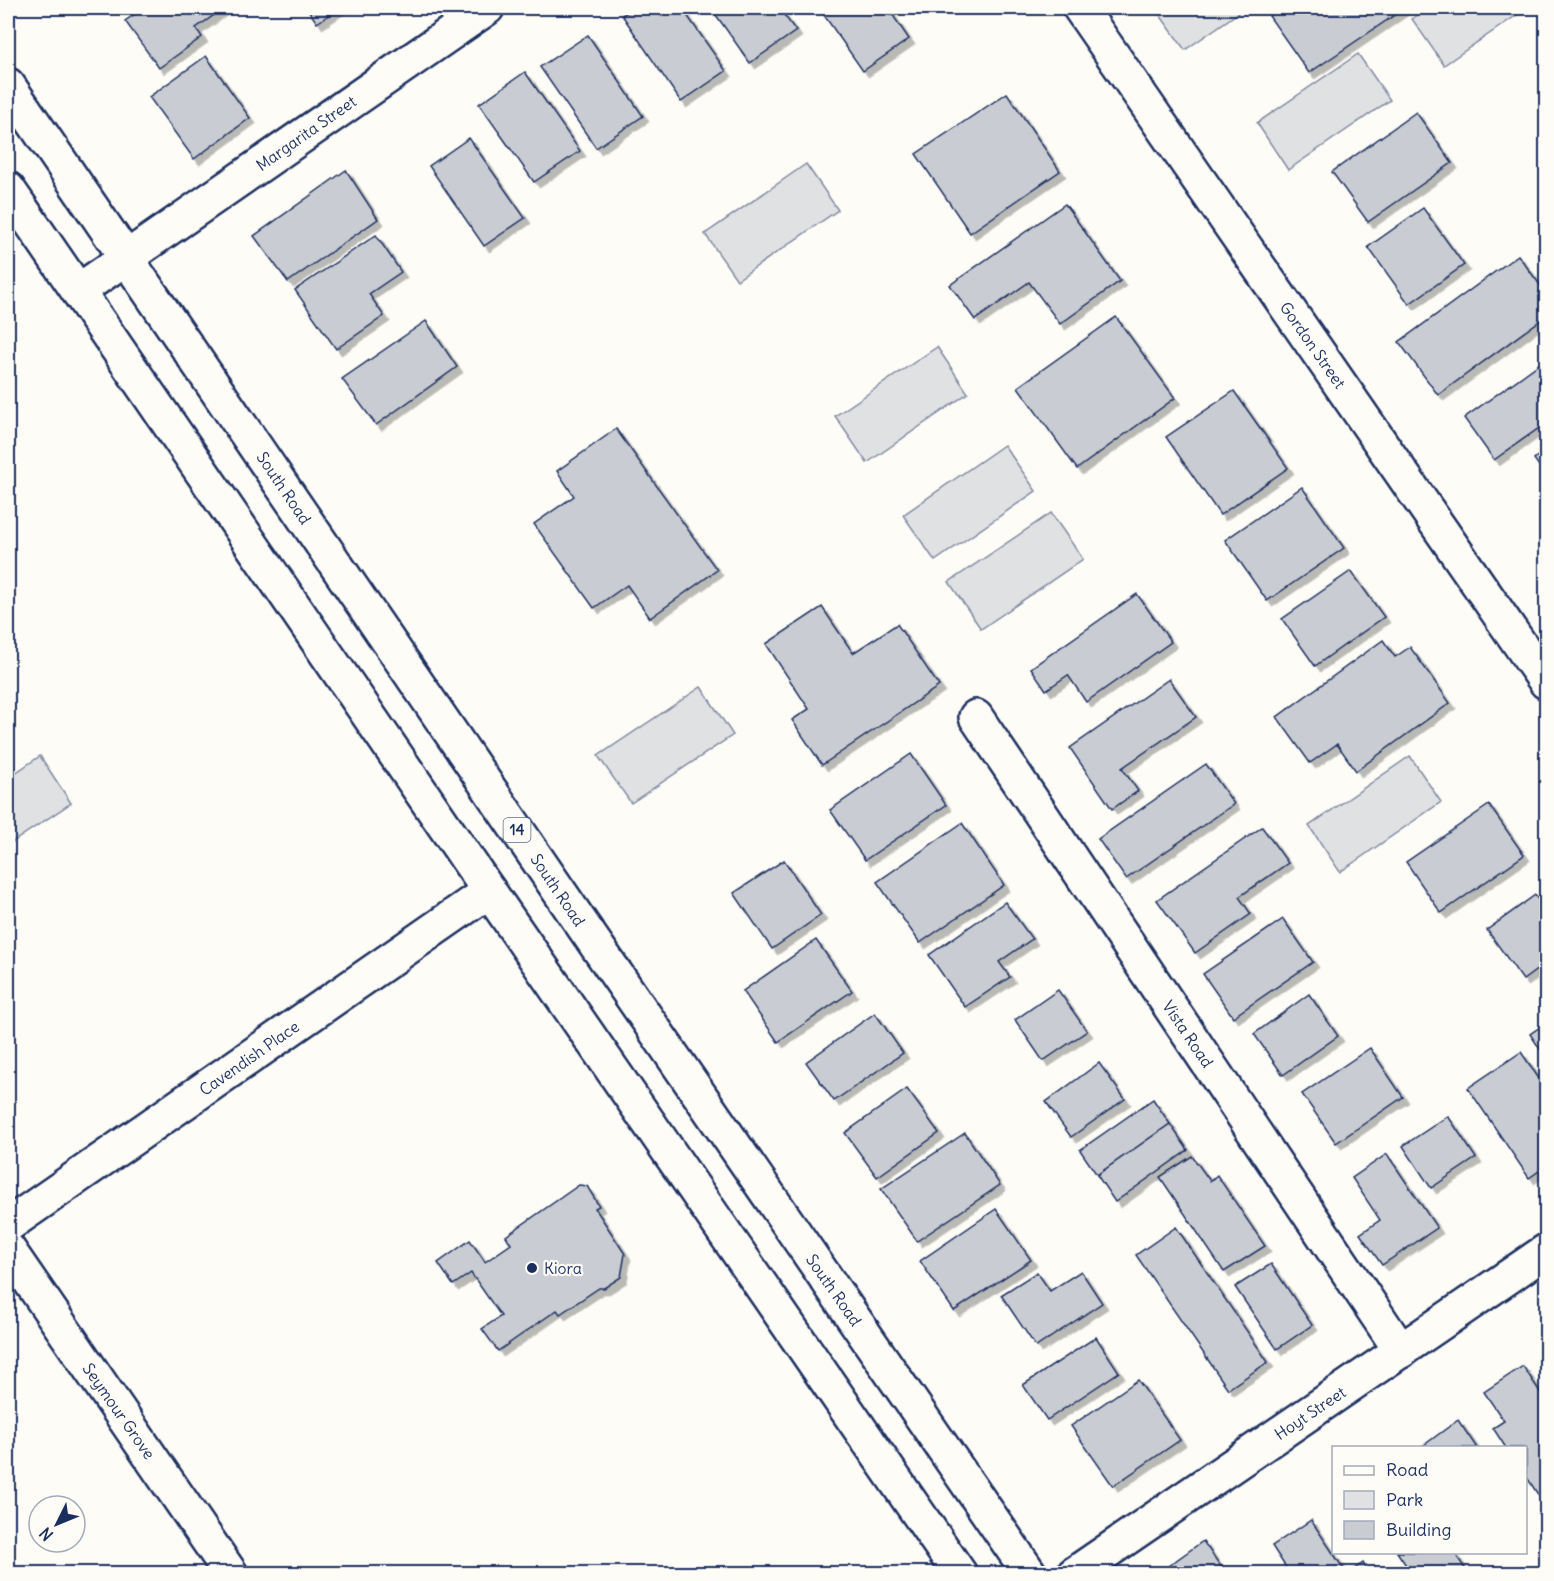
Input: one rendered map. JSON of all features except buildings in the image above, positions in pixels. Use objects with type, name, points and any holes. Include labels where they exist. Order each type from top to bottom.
[{"type":"street","name":"Margarita Street","points":[[78,291],[487,8]]},
{"type":"street","name":"Gordon Street","points":[[1080,8],[1546,682]]},
{"type":"street","name":"South Road","points":[[8,85],[576,916],[1030,1574]]},
{"type":"street","points":[[8,189],[960,1574]]},
{"type":"street","name":"Vista Road","points":[[976,717],[1401,1351]]},
{"type":"street","name":"Cavendish Place","points":[[8,1225],[489,891]]},
{"type":"street","name":"Seymour Grove","points":[[8,1249],[231,1574]]},
{"type":"street","name":"Hoyt Street","points":[[1074,1574],[1546,1251]]},
{"type":"green space","points":[[1155,8],[1245,8],[1185,50]]},
{"type":"green space","points":[[1428,8],[1527,8],[1444,65],[1412,19]]},
{"type":"green space","points":[[1358,54],[1390,100],[1288,170],[1257,123]]},
{"type":"green space","points":[[806,164],[838,210],[737,280],[705,234]]},
{"type":"green space","points":[[937,347],[968,393],[867,463],[835,416]]},
{"type":"green space","points":[[1004,445],[1036,491],[935,561],[903,515]]},
{"type":"green space","points":[[1051,513],[1083,559],[981,629],[949,582]]},
{"type":"green space","points":[[701,687],[733,735],[631,803],[598,756]]},
{"type":"green space","points":[[40,756],[71,803],[8,845],[8,778]]},
{"type":"green space","points":[[1410,756],[1441,802],[1340,872],[1309,826]]},
{"type":"place","name":"Kiora","points":[[532,1268]]}]
